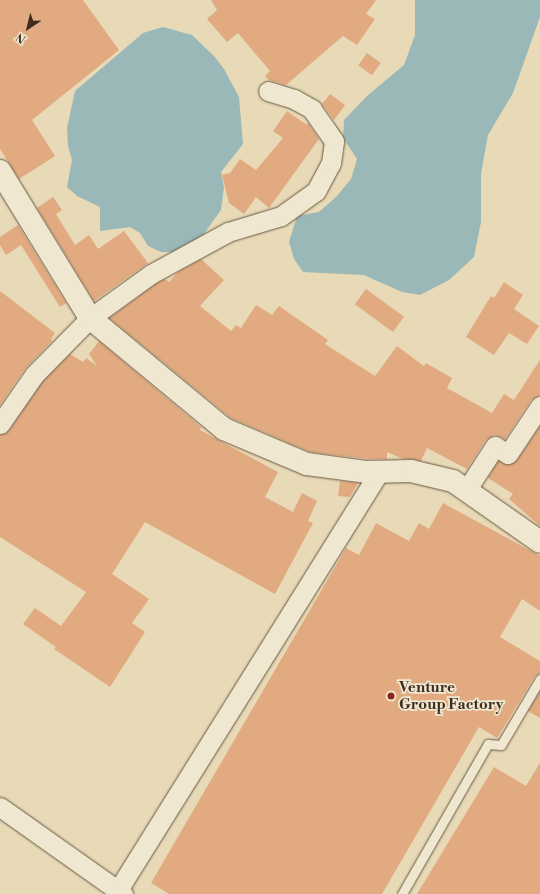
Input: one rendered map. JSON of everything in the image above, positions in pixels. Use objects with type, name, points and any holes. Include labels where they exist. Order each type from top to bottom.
[{"type":"street","points":[[0,424],[34,375],[90,318],[151,274],[228,232],[281,216],[316,191],[331,163],[334,142],[312,109],[294,98],[268,91]]},
{"type":"street","points":[[0,171],[90,318],[224,429],[308,464],[380,471],[411,471],[453,481],[467,489],[540,542]]},
{"type":"street","points":[[467,489],[495,446],[508,454],[540,406]]},
{"type":"street","points":[[0,807],[121,892],[380,471]]},
{"type":"lane","points":[[402,894],[488,744],[501,745],[540,678]]},
{"type":"water","points":[[415,0],[540,0],[540,17],[513,93],[488,135],[481,174],[481,222],[474,257],[449,280],[420,295],[402,292],[364,275],[303,272],[294,259],[289,242],[297,216],[319,212],[337,196],[351,179],[357,159],[343,138],[344,120],[367,96],[404,65],[415,35]]},
{"type":"water","points":[[163,27],[192,35],[214,56],[224,69],[239,97],[243,144],[221,172],[224,187],[221,210],[203,235],[173,252],[161,252],[148,246],[140,233],[130,227],[100,231],[100,207],[77,196],[67,187],[72,160],[68,146],[67,128],[75,91],[143,33]]},
{"type":"building","points":[[0,0],[83,0],[119,50],[32,120],[55,156],[19,179],[0,149]]},
{"type":"building","points":[[211,0],[376,0],[366,14],[375,19],[357,45],[343,36],[286,85],[269,80],[265,76],[270,71],[238,33],[227,42],[207,19],[217,10]]},
{"type":"building","points":[[367,53],[381,63],[372,75],[358,65]]},
{"type":"building","points":[[330,94],[345,105],[334,120],[322,104]]},
{"type":"building","points":[[287,111],[307,125],[308,123],[319,139],[269,208],[256,197],[244,214],[229,203],[222,175],[230,173],[240,159],[256,170],[283,138],[273,131]]},
{"type":"building","points":[[53,197],[62,210],[56,214],[75,245],[89,235],[98,249],[124,231],[148,263],[94,301],[37,208]]},
{"type":"building","points":[[18,225],[66,303],[60,307],[21,245],[6,255],[0,245],[0,237]]},
{"type":"building","points":[[201,259],[224,280],[200,306],[231,331],[236,325],[241,328],[256,305],[272,315],[279,306],[328,340],[325,344],[375,376],[397,346],[424,366],[426,363],[452,378],[447,388],[492,413],[504,394],[514,400],[540,360],[540,395],[531,400],[505,439],[495,435],[486,440],[467,469],[427,448],[421,461],[403,459],[387,452],[387,459],[368,459],[310,452],[231,418],[109,318],[157,283],[165,279],[169,282],[178,272]]},
{"type":"building","points":[[504,282],[523,295],[514,309],[539,326],[527,344],[509,333],[494,355],[466,337],[491,296],[494,298]]},
{"type":"building","points":[[366,289],[404,317],[393,332],[355,304]]},
{"type":"building","points":[[0,291],[55,333],[51,339],[52,341],[25,369],[0,405]]},
{"type":"building","points":[[99,341],[201,427],[200,430],[278,472],[265,497],[293,512],[302,493],[317,501],[308,521],[313,523],[275,594],[145,522],[112,574],[149,599],[132,623],[145,632],[110,687],[54,649],[56,647],[23,624],[35,608],[61,626],[86,592],[0,537],[0,435],[9,430],[42,382],[70,354],[83,362],[86,358],[97,366],[89,354]]},
{"type":"building","points":[[540,426],[540,526],[509,499],[513,494],[488,478],[498,461],[508,465],[517,460]]},
{"type":"building","points":[[340,481],[358,483],[350,497],[338,496]]},
{"type":"building","name":"Venture Group Factory","points":[[443,503],[540,556],[540,611],[522,599],[500,637],[540,661],[540,673],[535,676],[497,738],[479,727],[382,894],[169,894],[151,883],[346,548],[359,555],[376,523],[409,541],[419,523],[429,529]]},
{"type":"building","points":[[540,691],[540,718],[528,711]]},
{"type":"building","points":[[540,763],[540,894],[417,894],[494,767],[526,786]]},
{"type":"place","name":"Venture Group Factory","points":[[391,696]]}]
